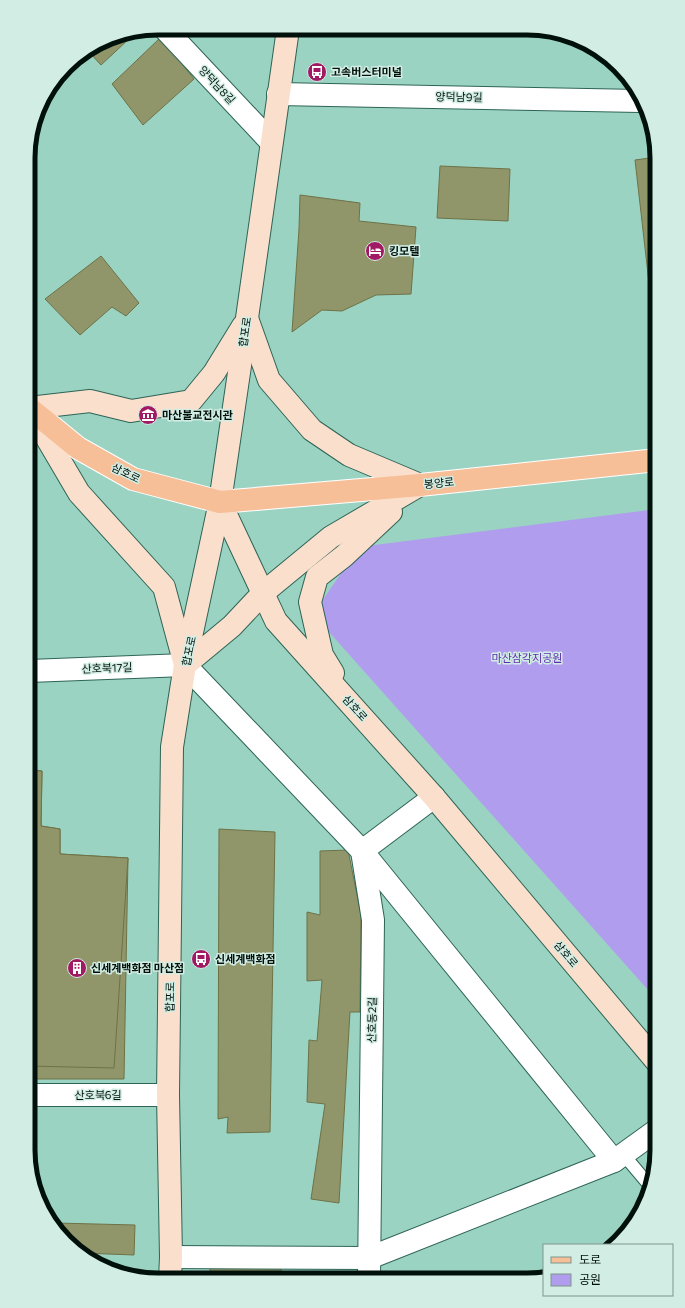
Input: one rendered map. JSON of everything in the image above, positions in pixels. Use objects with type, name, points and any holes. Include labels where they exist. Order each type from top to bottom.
[{"type":"main road","name":"합포로","points":[[170,1273],[168,1095],[172,747],[185,665],[220,502],[287,35]]},
{"type":"main road","points":[[35,407],[90,401],[131,412],[191,401],[214,373],[247,318]]},
{"type":"main road","points":[[247,318],[269,380],[312,430],[349,455],[420,485]]},
{"type":"main road","name":"삼호로","points":[[35,413],[78,448],[133,479],[220,502],[276,621],[434,797],[650,1054]]},
{"type":"main road","points":[[35,418],[79,493],[164,587],[185,665],[232,626],[263,593],[332,537],[420,485]]},
{"type":"main road","name":"봉양로","points":[[220,502],[420,485],[650,461]]},
{"type":"main road","points":[[359,713],[322,655],[310,602],[317,577],[344,556],[420,485]]},
{"type":"street","name":"양덕남8길","points":[[171,35],[271,142]]},
{"type":"street","name":"양덕남9길","points":[[278,94],[635,101]]},
{"type":"street","name":"산호북17길","points":[[35,671],[185,665]]},
{"type":"street","points":[[185,665],[362,851],[618,1157]]},
{"type":"street","points":[[362,851],[434,797]]},
{"type":"street","name":"산호동2길","points":[[362,851],[373,920],[369,1273]]},
{"type":"street","name":"산호북6길","points":[[35,1094],[168,1095]]},
{"type":"street","points":[[171,1257],[369,1258],[618,1157],[650,1135]]},
{"type":"lane","points":[[618,1157],[646,1182]]},
{"type":"green space","name":"마산삼각지공원","points":[[650,510],[650,992],[313,614],[359,547]]},
{"type":"building","points":[[161,37],[194,79],[143,125],[112,84]]},
{"type":"building","points":[[130,38],[101,65],[91,55],[111,44]]},
{"type":"building","points":[[650,158],[649,283],[635,160]]},
{"type":"building","points":[[440,166],[510,169],[508,221],[437,218]]},
{"type":"building","points":[[300,195],[360,203],[359,221],[416,227],[411,294],[376,295],[342,311],[322,310],[292,332]]},
{"type":"building","points":[[101,256],[139,303],[126,316],[112,307],[80,335],[45,299]]},
{"type":"building","name":"신세계백화점 마산점","points":[[35,770],[42,771],[41,826],[60,829],[60,854],[128,858],[124,1079],[35,1079]]},
{"type":"building","name":"신세계백화점 마산점","points":[[35,770],[42,771],[41,826],[60,829],[60,854],[128,858],[114,1068],[35,1066]]},
{"type":"building","points":[[219,829],[275,832],[270,1132],[227,1133],[228,1117],[218,1119]]},
{"type":"building","points":[[348,850],[361,915],[360,1012],[350,1012],[339,1203],[311,1199],[325,1104],[307,1102],[309,1040],[317,1041],[322,980],[307,981],[307,912],[320,915],[320,851]]},
{"type":"building","points":[[59,1223],[135,1225],[134,1255],[91,1253],[71,1237]]},
{"type":"building","points":[[210,1266],[281,1266],[281,1273],[210,1273]]},
{"type":"place","name":"고속버스터미널","points":[[317,72]]},
{"type":"place","name":"킹모텔","points":[[375,251]]},
{"type":"place","name":"마산불교전시관","points":[[148,415]]},
{"type":"place","name":"신세계백화점","points":[[201,959]]},
{"type":"place","name":"신세계백화점 마산점","points":[[77,968]]}]
